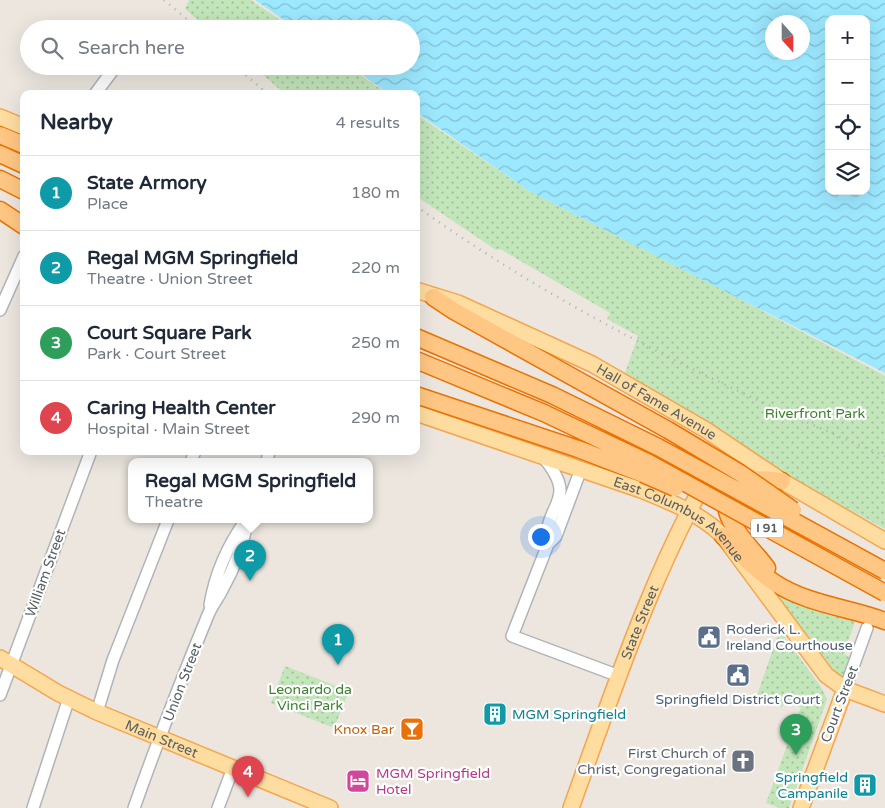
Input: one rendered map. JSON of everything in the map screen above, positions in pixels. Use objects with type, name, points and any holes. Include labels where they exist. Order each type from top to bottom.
[{"type":"highway","points":[[0,135],[20,143]]},
{"type":"highway","points":[[0,154],[20,164]]},
{"type":"highway","points":[[0,179],[20,189]]},
{"type":"highway","points":[[0,210],[20,223]]},
{"type":"highway","points":[[433,297],[454,311],[668,430],[755,483],[847,550]]},
{"type":"highway","name":"I 91","points":[[420,339],[543,391],[658,446],[885,571]]},
{"type":"highway","name":"I 91","points":[[420,362],[536,410],[646,469],[775,532],[885,594]]},
{"type":"highway","points":[[420,396],[586,452],[646,469]]},
{"type":"highway","points":[[782,481],[752,480],[738,483],[729,492],[725,508],[732,524],[786,590]]},
{"type":"highway","points":[[723,536],[765,576],[786,590],[885,621]]},
{"type":"main road","points":[[0,117],[20,125]]},
{"type":"main road","points":[[0,215],[20,224]]},
{"type":"main road","name":"Hall of Fame Avenue","points":[[420,292],[458,303],[563,349],[649,396],[782,481],[885,541]]},
{"type":"main road","name":"East Columbus Avenue","points":[[420,414],[582,469],[687,510],[709,524],[723,536],[820,668],[845,689],[885,704]]},
{"type":"main road","name":"State Street","points":[[571,808],[619,676],[676,534],[687,510],[726,444]]},
{"type":"main road","name":"Main Street","points":[[6,662],[97,712],[330,808]]},
{"type":"main road","name":"Court Street","points":[[801,808],[845,689]]},
{"type":"street","points":[[98,90],[109,75]]},
{"type":"street","points":[[0,310],[20,265]]},
{"type":"street","name":"William Street","points":[[0,695],[6,662],[89,455]]},
{"type":"street","points":[[542,455],[555,470],[560,488],[559,499],[546,532],[548,544]]},
{"type":"street","points":[[582,469],[556,536],[548,544],[512,636],[619,676]]},
{"type":"street","points":[[97,712],[113,660],[167,523]]},
{"type":"street","name":"Union Street","points":[[134,808],[209,612],[224,586],[239,552],[246,523]]},
{"type":"street","name":"Court Street","points":[[845,689],[867,628]]},
{"type":"street","points":[[33,808],[70,698]]},
{"type":"street","points":[[218,808],[233,768]]},
{"type":"green space","points":[[189,0],[251,0],[280,20],[198,20],[185,9]]},
{"type":"green space","points":[[263,75],[360,75],[382,90],[280,90]]},
{"type":"green space","name":"Riverfront Park","points":[[420,117],[529,191],[723,290],[885,376],[885,529],[810,488],[625,373],[638,336],[607,319],[610,313],[500,249],[496,250],[420,199]]},
{"type":"green space","points":[[771,588],[856,618],[844,654],[851,658],[845,677],[840,677],[826,664]]},
{"type":"green space","points":[[783,635],[821,687],[827,699],[789,808],[780,808],[766,803],[801,707],[784,704],[782,707],[756,698],[777,638]]},
{"type":"green space","name":"Leonardo da Vinci Park","points":[[285,666],[349,691],[334,728],[271,703]]},
{"type":"water","points":[[255,0],[885,0],[885,373],[529,191],[420,115],[420,90],[383,90],[363,75],[420,75],[420,20],[284,20]]},
{"type":"railway","points":[[164,0],[188,20]]},
{"type":"railway","points":[[246,75],[263,90]]},
{"type":"railway","points":[[420,209],[527,279],[643,344],[763,402],[885,456]]},
{"type":"place","name":"Regal MGM Springfield","points":[[250,581]]},
{"type":"place","name":"Roderick L. Ireland Courthouse","points":[[709,637]]},
{"type":"place","name":"State Armory","points":[[338,665]]},
{"type":"place","name":"Springfield District Court","points":[[738,675]]},
{"type":"place","name":"MGM Springfield","points":[[495,714]]},
{"type":"place","name":"Knox Bar","points":[[412,729]]},
{"type":"place","name":"Court Square Park","points":[[796,755]]},
{"type":"place","name":"First Church of Christ, Congregational","points":[[743,761]]},
{"type":"place","name":"MGM Springfield Hotel","points":[[358,781]]},
{"type":"place","name":"Springfield Campanile","points":[[865,785]]},
{"type":"place","name":"Caring Health Center","points":[[248,797]]}]
